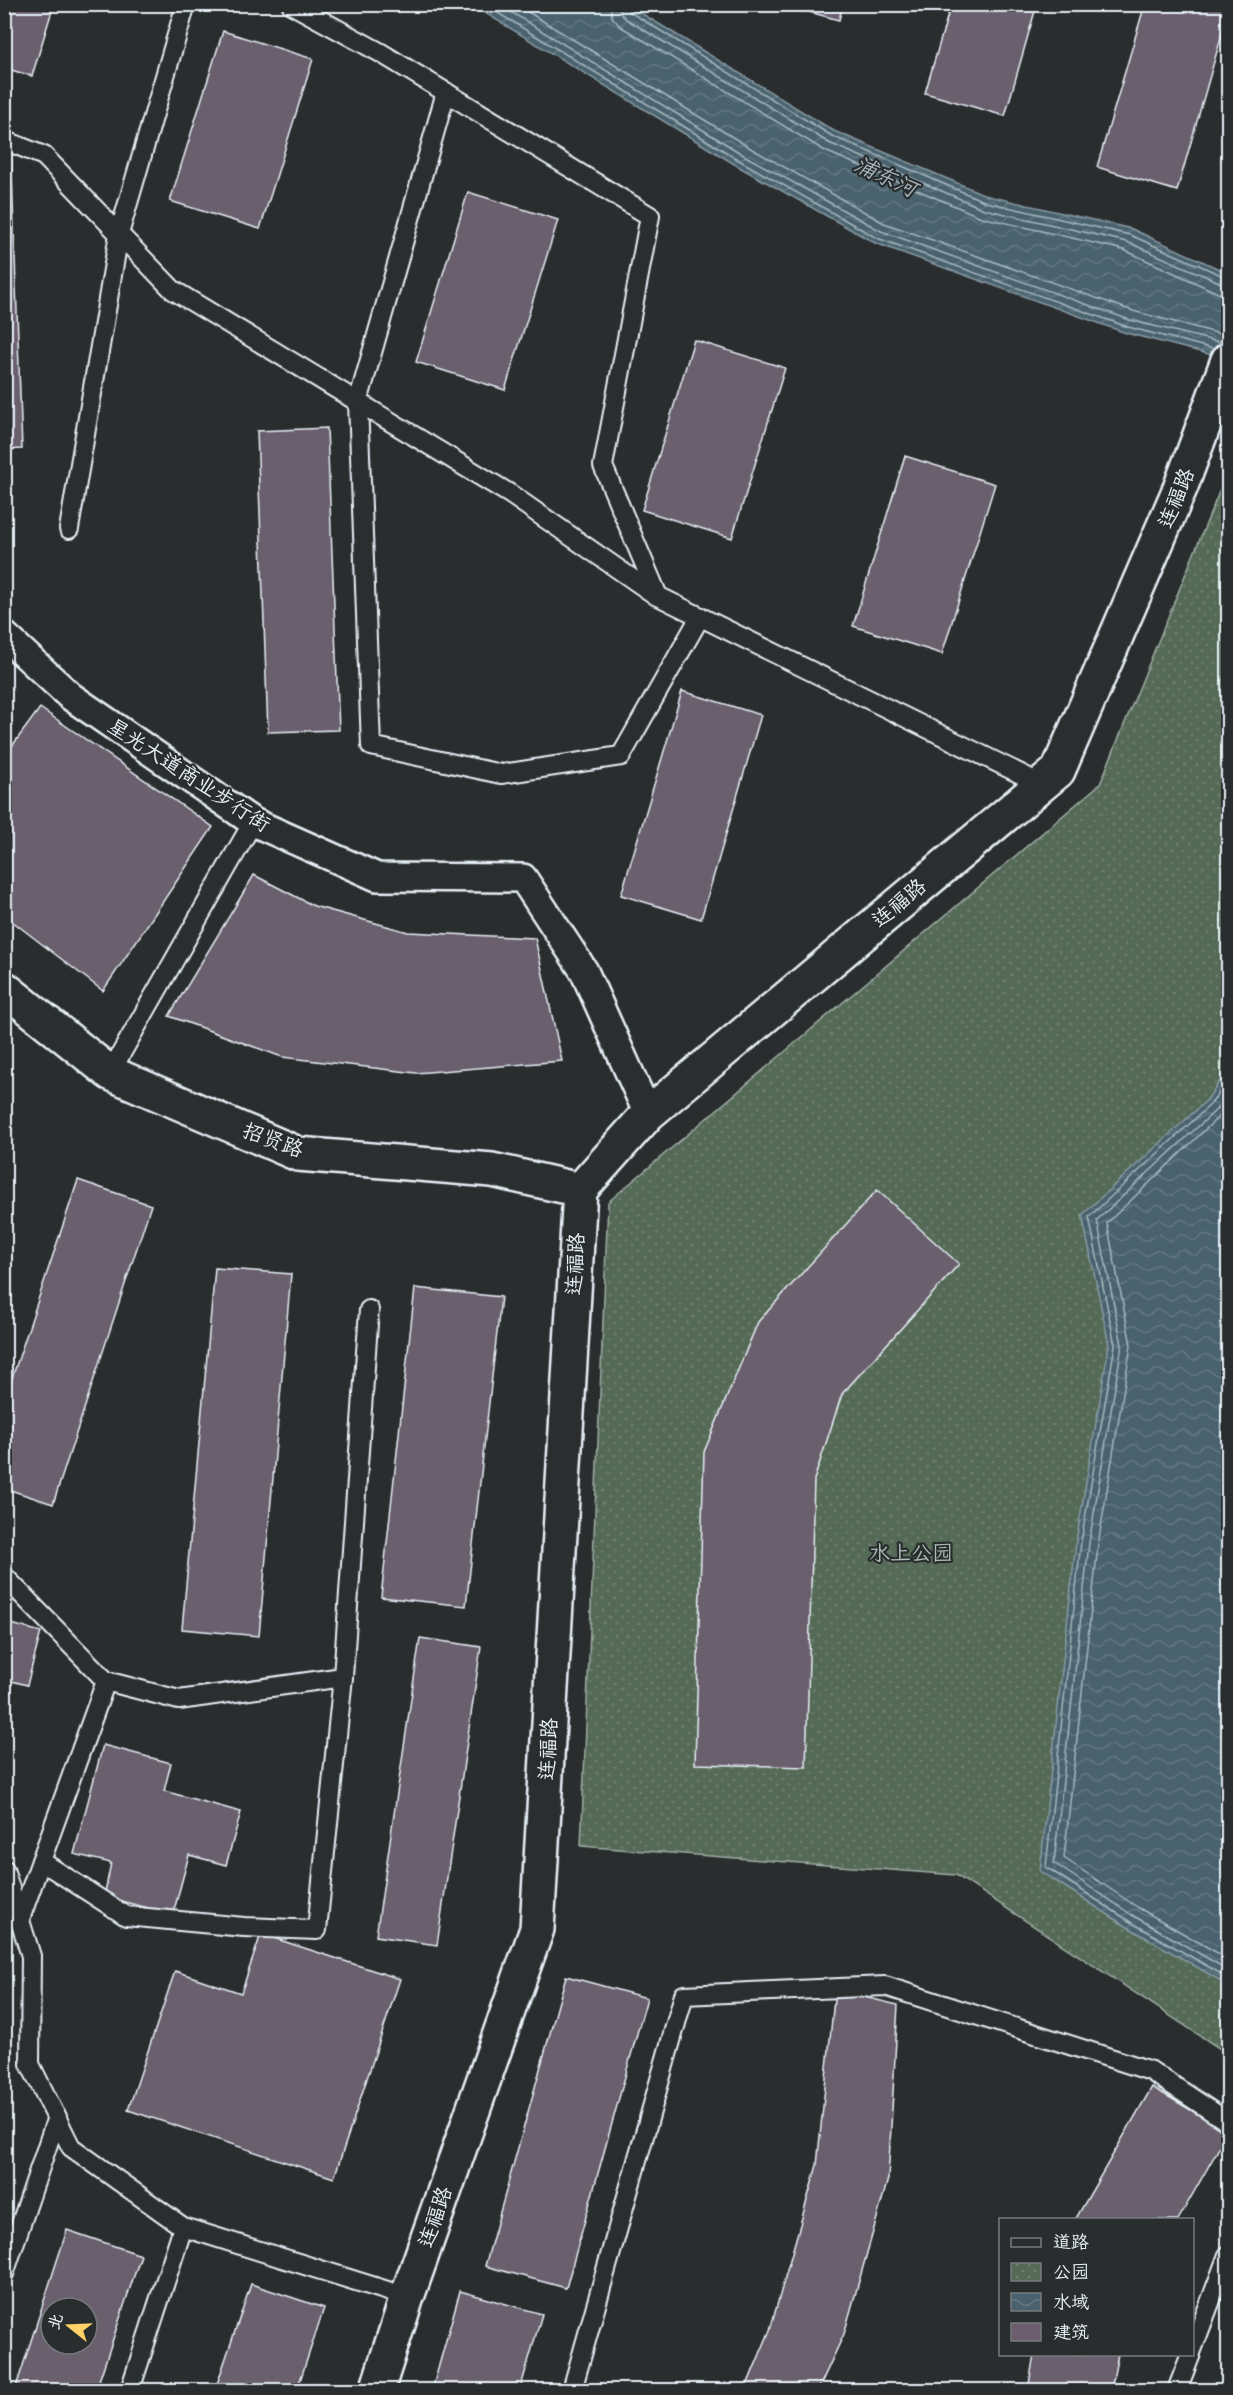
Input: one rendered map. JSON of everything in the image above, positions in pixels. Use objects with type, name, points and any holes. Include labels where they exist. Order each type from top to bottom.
[{"type":"street","name":"连福路","points":[[377,2391],[407,2297],[537,1929],[580,1190],[648,1114],[1058,771],[1182,486],[1228,360]]},
{"type":"street","name":"星光大道商业步行街","points":[[4,635],[70,696],[253,822],[377,877],[523,878],[584,970],[648,1114]]},
{"type":"street","name":"招贤路","points":[[4,988],[111,1073],[298,1154],[492,1170],[580,1190]]},
{"type":"lane","points":[[69,529],[119,234],[186,4]]},
{"type":"lane","points":[[291,4],[381,53],[650,216],[603,466],[657,596]]},
{"type":"lane","points":[[446,92],[358,402],[371,746],[501,774],[621,756],[700,617]]},
{"type":"lane","points":[[4,140],[44,156],[173,290],[510,494],[657,596],[1041,784]]},
{"type":"lane","points":[[111,1073],[253,822]]},
{"type":"lane","points":[[41,1862],[126,1916],[244,1928],[317,1930],[343,1677],[369,1310]]},
{"type":"lane","points":[[4,1576],[106,1681],[178,1700],[343,1677]]},
{"type":"lane","points":[[20,1919],[106,1681]]},
{"type":"lane","points":[[4,1869],[31,1956],[30,2064],[71,2147],[183,2227],[407,2297]]},
{"type":"lane","points":[[572,2391],[684,1995],[885,1986],[1151,2071],[1228,2122]]},
{"type":"lane","points":[[4,2274],[57,2117]]},
{"type":"lane","points":[[130,2391],[183,2227]]},
{"type":"lane","points":[[1194,2345],[1228,2255]]},
{"type":"lane","points":[[1177,2391],[1191,2356]]},
{"type":"green space","name":"水上公园","points":[[1228,470],[1228,2054],[956,1875],[581,1846],[608,1202],[1100,784]]},
{"type":"water","name":"浦东河","points":[[472,5],[628,5],[834,131],[988,196],[1132,229],[1228,273],[1228,359],[1126,333],[875,243],[741,168]]},
{"type":"water","points":[[1228,1069],[1228,1985],[1126,1926],[1040,1871],[1076,1542],[1109,1345],[1082,1215],[1207,1100]]},
{"type":"building","points":[[4,4],[54,4],[32,76],[4,68]]},
{"type":"building","points":[[780,4],[843,4],[839,20]]},
{"type":"building","points":[[951,4],[1037,4],[1005,116],[925,93]]},
{"type":"building","points":[[1145,4],[1228,4],[1228,13],[1177,191],[1097,167]]},
{"type":"building","points":[[223,31],[313,59],[260,229],[170,201]]},
{"type":"building","points":[[4,147],[11,147],[22,449],[4,450]]},
{"type":"building","points":[[468,192],[558,220],[505,390],[416,362]]},
{"type":"building","points":[[694,340],[785,368],[732,538],[642,510]]},
{"type":"building","points":[[327,428],[339,730],[268,732],[257,431]]},
{"type":"building","points":[[905,456],[995,484],[942,654],[853,626]]},
{"type":"building","points":[[682,691],[761,715],[701,919],[621,895]]},
{"type":"building","points":[[40,708],[213,827],[103,991],[4,915],[4,757]]},
{"type":"building","points":[[254,875],[314,906],[408,932],[535,938],[562,1061],[416,1073],[282,1057],[169,1016]]},
{"type":"building","points":[[78,1180],[151,1205],[53,1504],[4,1488],[4,1402]]},
{"type":"building","points":[[877,1190],[959,1264],[842,1394],[814,1480],[806,1767],[695,1764],[704,1452],[758,1322]]},
{"type":"building","points":[[215,1268],[291,1274],[259,1636],[182,1629]]},
{"type":"building","points":[[415,1288],[501,1297],[466,1606],[381,1597]]},
{"type":"building","points":[[4,1622],[41,1632],[27,1685],[4,1679]]},
{"type":"building","points":[[420,1638],[481,1647],[437,1945],[376,1936]]},
{"type":"building","points":[[103,1745],[171,1763],[164,1791],[241,1812],[226,1865],[189,1855],[173,1914],[104,1897],[111,1863],[74,1854]]},
{"type":"building","points":[[261,1934],[400,1979],[334,2178],[128,2110],[175,1971],[241,1993]]},
{"type":"building","points":[[566,1976],[647,1998],[566,2288],[485,2266]]},
{"type":"building","points":[[835,1990],[898,2005],[888,2179],[844,2334],[818,2390],[745,2390],[770,2330],[817,2165]]},
{"type":"building","points":[[1152,2087],[1228,2132],[1179,2218],[1076,2218]]},
{"type":"building","points":[[67,2230],[141,2255],[96,2390],[15,2390],[39,2316],[39,2356],[99,2356],[99,2296],[46,2296]]},
{"type":"building","points":[[251,2284],[324,2308],[297,2390],[215,2390]]},
{"type":"building","points":[[460,2291],[542,2314],[520,2390],[432,2390]]},
{"type":"building","points":[[1034,2356],[1118,2356],[1111,2390],[1028,2390]]}]
